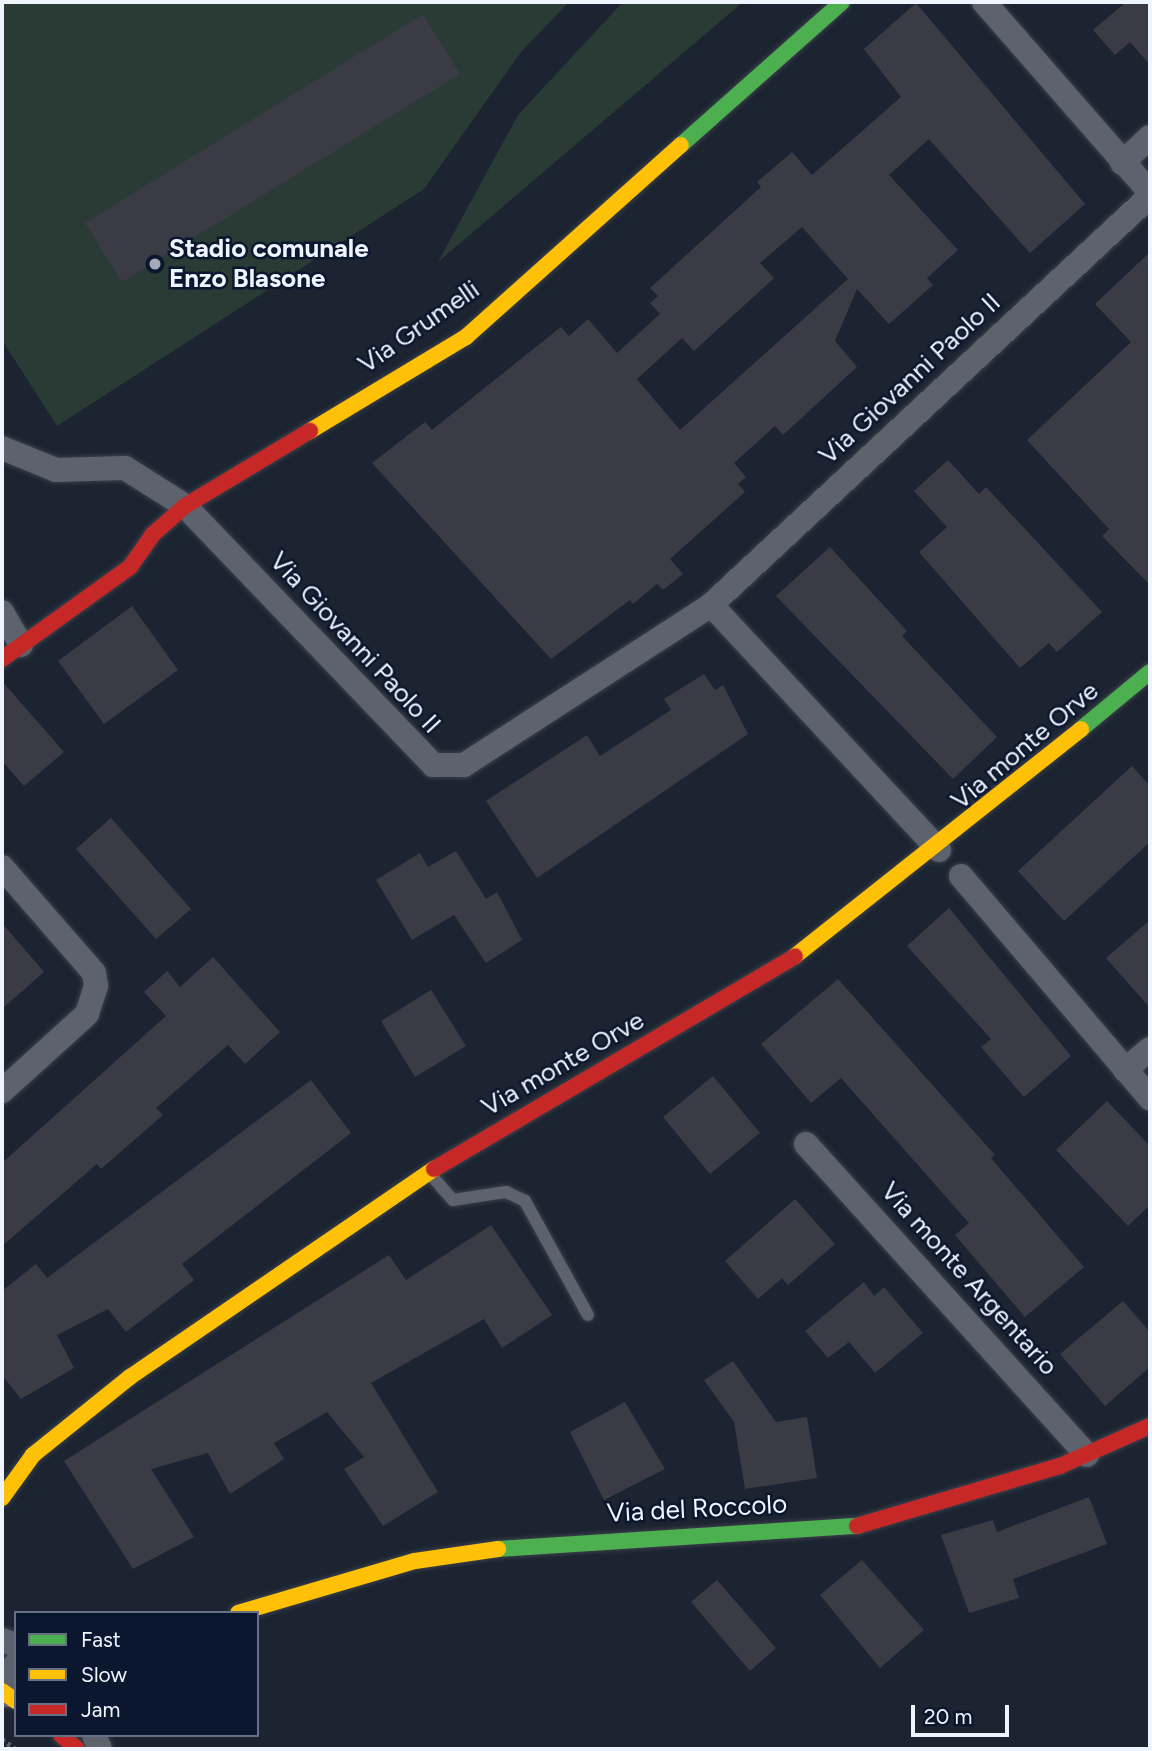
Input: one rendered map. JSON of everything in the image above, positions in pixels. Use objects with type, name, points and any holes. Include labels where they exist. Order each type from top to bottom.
[{"type":"street","name":"Via Grumelli","points":[[11,652],[130,567],[152,535],[185,506],[466,337],[842,2]]},
{"type":"street","points":[[984,2],[1150,194]]},
{"type":"street","points":[[1122,163],[1150,137]]},
{"type":"street","name":"Via Giovanni Paolo II","points":[[2,448],[56,470],[125,468],[185,506],[433,765],[464,765],[666,639],[711,604],[1150,194]]},
{"type":"street","points":[[711,604],[939,850]]},
{"type":"street","points":[[2,612],[11,652]]},
{"type":"street","name":"Via monte Orve","points":[[2,1497],[33,1455],[130,1377],[429,1172],[824,939],[939,850],[1150,672]]},
{"type":"street","points":[[2,867],[94,973],[96,986],[87,1014],[2,1091]]},
{"type":"street","points":[[961,876],[1150,1098]]},
{"type":"street","points":[[1125,1070],[1150,1049]]},
{"type":"street","name":"Via monte Argentario","points":[[806,1144],[1087,1455]]},
{"type":"street","name":"Via del Roccolo","points":[[245,1611],[415,1561],[489,1549],[848,1529],[923,1511],[1087,1455],[1150,1426]]},
{"type":"street","points":[[10,1696],[8,1672],[14,1666]]},
{"type":"street","points":[[63,1737],[77,1749]]},
{"type":"lane","points":[[429,1172],[453,1200],[506,1192],[525,1200],[588,1315]]},
{"type":"path","points":[[2,1739],[16,1749]]},
{"type":"green space","name":"Stadio comunale Enzo Blasone","points":[[2,2],[569,2],[521,52],[424,189],[57,426],[2,340]]},
{"type":"green space","points":[[623,2],[743,2],[438,262],[518,115]]},
{"type":"building","points":[[1126,2],[1150,2],[1150,65],[1130,42],[1115,55],[1093,30]]},
{"type":"building","points":[[916,3],[1085,204],[1030,253],[929,139],[889,175],[958,250],[927,278],[933,285],[889,324],[857,289],[835,341],[857,367],[783,435],[775,426],[734,463],[746,477],[738,484],[745,492],[670,559],[683,574],[663,590],[657,584],[633,604],[630,600],[551,659],[372,463],[425,422],[432,430],[561,327],[569,336],[588,319],[617,353],[660,314],[650,303],[658,296],[650,288],[761,187],[757,182],[792,152],[812,175],[901,97],[864,49]],"holes":[[[802,227],[848,279],[680,430],[637,379],[682,338],[694,351],[774,278],[760,263]]]},
{"type":"building","points":[[423,14],[460,74],[122,282],[85,223]]},
{"type":"building","points":[[1150,252],[1150,585],[1102,536],[1109,529],[1027,440],[1131,342],[1095,304]]},
{"type":"building","points":[[948,460],[979,494],[986,487],[1102,612],[1057,652],[1049,643],[1020,668],[919,552],[947,527],[914,491]]},
{"type":"building","points":[[830,547],[907,631],[902,636],[997,737],[953,779],[776,596]]},
{"type":"building","points":[[132,606],[178,670],[104,724],[58,661]]},
{"type":"building","points":[[704,674],[715,690],[723,685],[748,734],[537,878],[486,801],[587,735],[600,756],[671,710],[664,699]]},
{"type":"building","points":[[2,681],[64,752],[24,786],[2,761]]},
{"type":"building","points":[[1132,766],[1150,786],[1150,842],[1064,921],[1018,871]]},
{"type":"building","points":[[111,818],[191,909],[156,939],[76,849]]},
{"type":"building","points":[[456,851],[486,899],[497,892],[522,940],[486,963],[454,915],[412,940],[376,880],[420,853],[428,867]]},
{"type":"building","points":[[949,908],[1071,1056],[1024,1097],[981,1047],[991,1039],[907,946]]},
{"type":"building","points":[[1150,920],[1150,1008],[1106,958]]},
{"type":"building","points":[[2,923],[44,972],[2,1009]]},
{"type":"building","points":[[213,957],[280,1032],[245,1064],[228,1045],[156,1108],[163,1115],[101,1169],[97,1164],[2,1246],[2,1163],[166,1016],[144,992],[167,971],[180,987]]},
{"type":"building","points":[[838,979],[995,1155],[991,1158],[1084,1267],[1025,1317],[955,1235],[969,1223],[841,1078],[811,1103],[761,1044]]},
{"type":"building","points":[[431,990],[466,1046],[415,1077],[381,1021]]},
{"type":"building","points":[[713,1076],[760,1133],[710,1174],[663,1117]]},
{"type":"building","points":[[311,1080],[351,1133],[182,1264],[194,1280],[126,1332],[108,1309],[57,1335],[74,1368],[21,1399],[2,1375],[2,1291],[36,1264],[47,1278]]},
{"type":"building","points":[[1107,1101],[1150,1146],[1150,1205],[1128,1226],[1056,1150]]},
{"type":"building","points":[[795,1199],[835,1244],[788,1285],[782,1278],[758,1299],[725,1261]]},
{"type":"building","points":[[491,1225],[552,1315],[502,1348],[484,1319],[371,1383],[438,1492],[383,1526],[344,1469],[364,1457],[327,1412],[274,1443],[284,1459],[230,1494],[208,1453],[151,1469],[194,1537],[133,1569],[64,1461],[389,1255],[406,1280]]},
{"type":"building","points":[[864,1282],[874,1296],[884,1287],[923,1333],[875,1373],[849,1342],[828,1358],[805,1331]]},
{"type":"building","points":[[1123,1301],[1150,1332],[1150,1367],[1105,1406],[1060,1354]]},
{"type":"building","points":[[733,1361],[776,1422],[807,1417],[817,1478],[745,1489],[734,1422],[704,1380]]},
{"type":"building","points":[[625,1402],[665,1469],[604,1500],[570,1432]]},
{"type":"building","points":[[1089,1497],[1107,1544],[1013,1579],[1019,1598],[969,1613],[941,1535],[993,1520],[997,1532]]},
{"type":"building","points":[[862,1560],[924,1630],[880,1668],[820,1595]]},
{"type":"building","points":[[717,1580],[776,1648],[750,1671],[691,1602]]},
{"type":"traffic: fast","points":[[681,145],[842,2]]},
{"type":"traffic: fast","points":[[1081,729],[1150,672]]},
{"type":"traffic: fast","points":[[498,1549],[857,1526]]},
{"type":"traffic: slow","points":[[310,431],[466,337],[681,145]]},
{"type":"traffic: slow","points":[[795,956],[1081,729]]},
{"type":"traffic: slow","points":[[2,1498],[33,1455],[130,1377],[434,1169]]},
{"type":"traffic: slow","points":[[245,1611],[415,1561],[498,1549]]},
{"type":"traffic: slow","points":[[2,1691],[14,1700]]},
{"type":"traffic: jam","points":[[2,659],[130,567],[152,535],[185,506],[310,431]]},
{"type":"traffic: jam","points":[[434,1169],[795,956]]},
{"type":"traffic: jam","points":[[857,1526],[1060,1466],[1150,1426]]},
{"type":"traffic: jam","points":[[63,1737],[77,1749]]},
{"type":"place","name":"Stadio comunale Enzo Blasone","points":[[155,264]]}]
